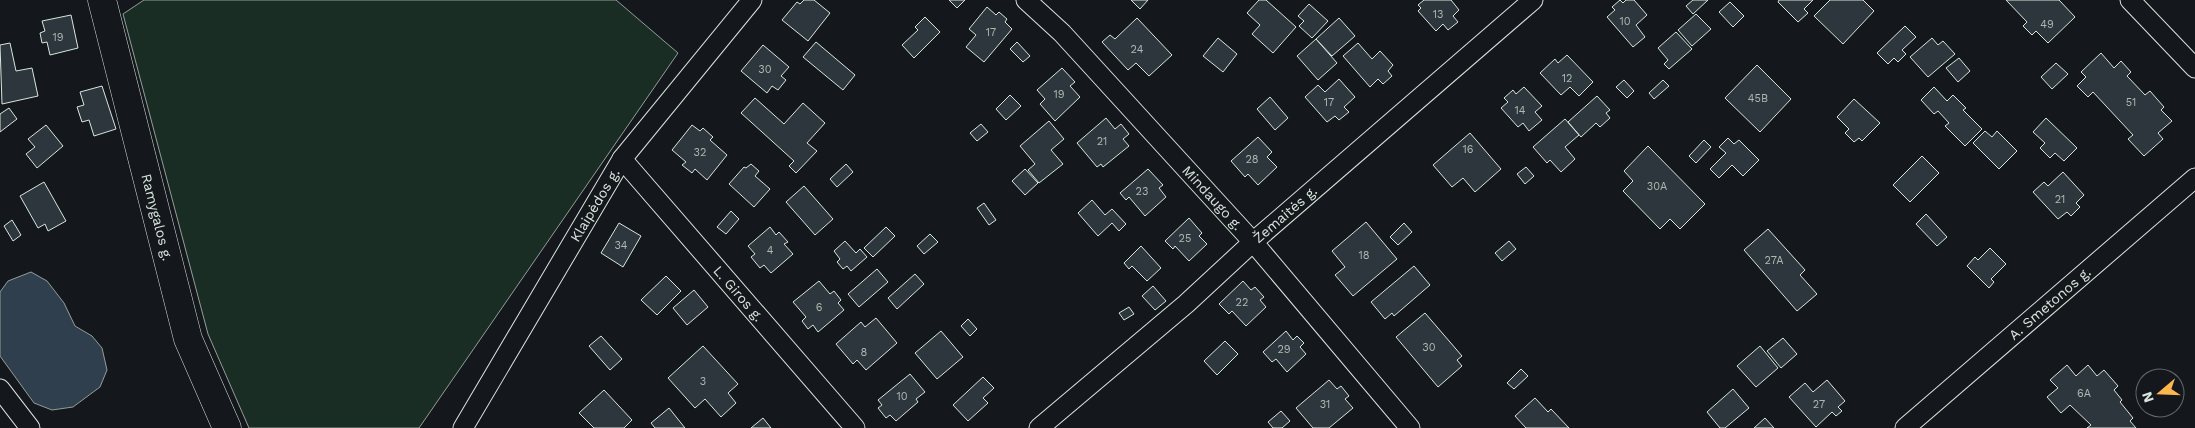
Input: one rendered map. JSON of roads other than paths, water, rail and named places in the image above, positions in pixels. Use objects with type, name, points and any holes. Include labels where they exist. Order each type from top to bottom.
[{"type":"main road","name":"Ramygalos g.","points":[[102,0],[188,339],[227,428]]},
{"type":"street","name":"Klaipėdos g.","points":[[463,428],[622,159],[752,0]]},
{"type":"street","name":"Mindaugo g.","points":[[1026,0],[1062,33],[1253,242],[1410,428]]},
{"type":"street","name":"Žemaitės g.","points":[[1039,428],[1186,304],[1253,242],[1532,0]]},
{"type":"street","points":[[2130,0],[2195,68]]},
{"type":"street","name":"L. Giros g.","points":[[622,159],[855,428]]},
{"type":"street","name":"A. Smetonos g.","points":[[1905,428],[2195,178]]},
{"type":"street","points":[[0,389],[7,412],[30,428]]},
{"type":"water","points":[[31,272],[47,281],[64,303],[75,326],[92,336],[102,348],[107,370],[100,387],[73,407],[52,410],[34,403],[0,356],[0,292],[8,281]]}]
